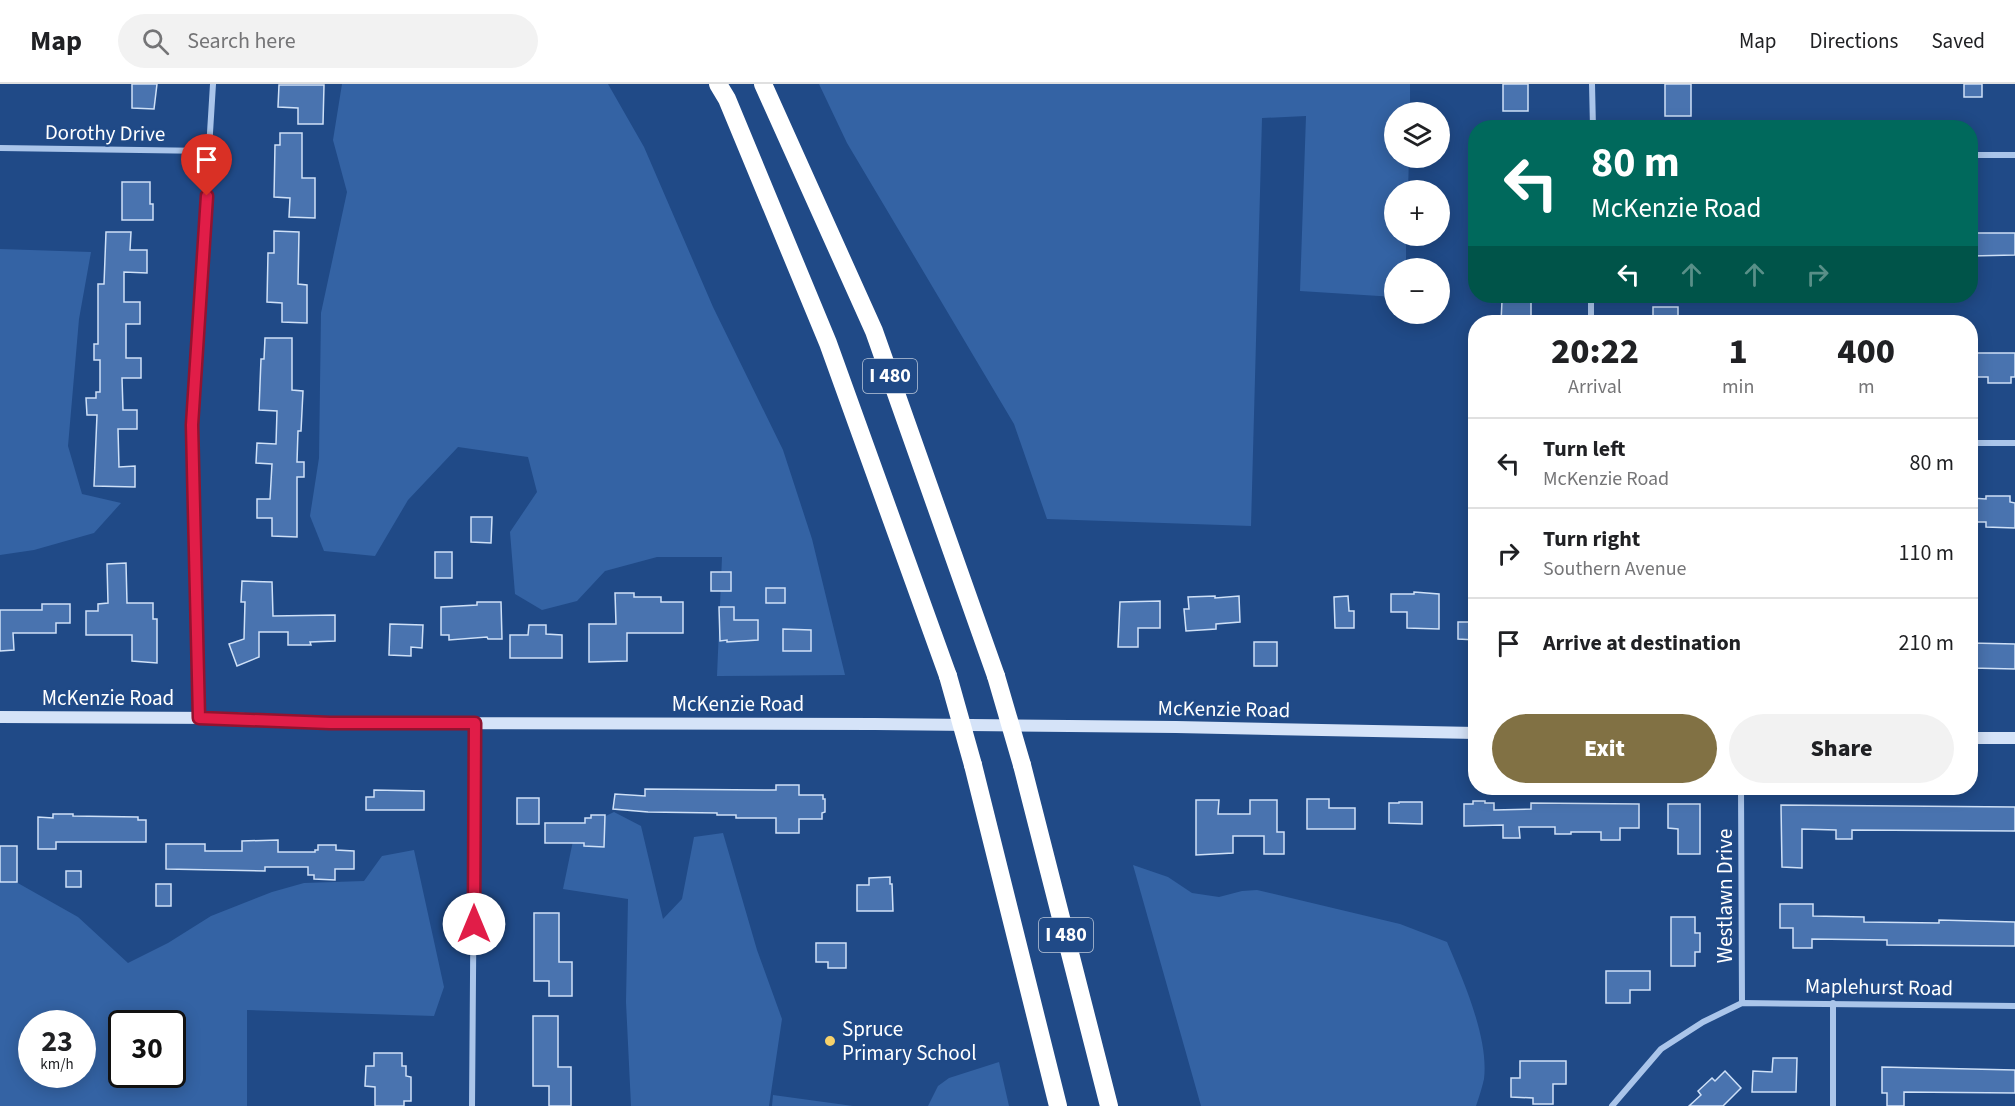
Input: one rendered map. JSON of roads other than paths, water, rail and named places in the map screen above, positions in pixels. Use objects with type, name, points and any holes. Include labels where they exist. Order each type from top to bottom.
[{"type":"highway","name":"I 480","points":[[718,84],[727,99],[828,343],[948,676],[973,765],[1058,1106]]},
{"type":"highway","name":"I 480","points":[[763,84],[874,331],[996,676],[1022,765],[1109,1106]]},
{"type":"street","points":[[199,718],[192,425],[213,84]]},
{"type":"street","points":[[1592,84],[1593,120]]},
{"type":"street","name":"Dorothy Drive","points":[[0,148],[210,151]]},
{"type":"street","points":[[1978,155],[2015,155]]},
{"type":"street","points":[[1978,443],[2015,443]]},
{"type":"street","name":"McKenzie Road","points":[[0,717],[199,718],[330,723],[1176,726],[1468,733]]},
{"type":"street","points":[[472,1106],[475,723]]},
{"type":"street","points":[[1978,738],[2015,738]]},
{"type":"street","name":"Westlawn Drive","points":[[1741,795],[1742,1003]]},
{"type":"street","points":[[1612,1106],[1661,1049],[1703,1022],[1742,1003]]},
{"type":"street","name":"Maplehurst Road","points":[[1742,1003],[2015,1006]]},
{"type":"street","points":[[1833,1003],[1833,1106]]},
{"type":"place","name":"Spruce Primary School","points":[[830,1041]]}]
